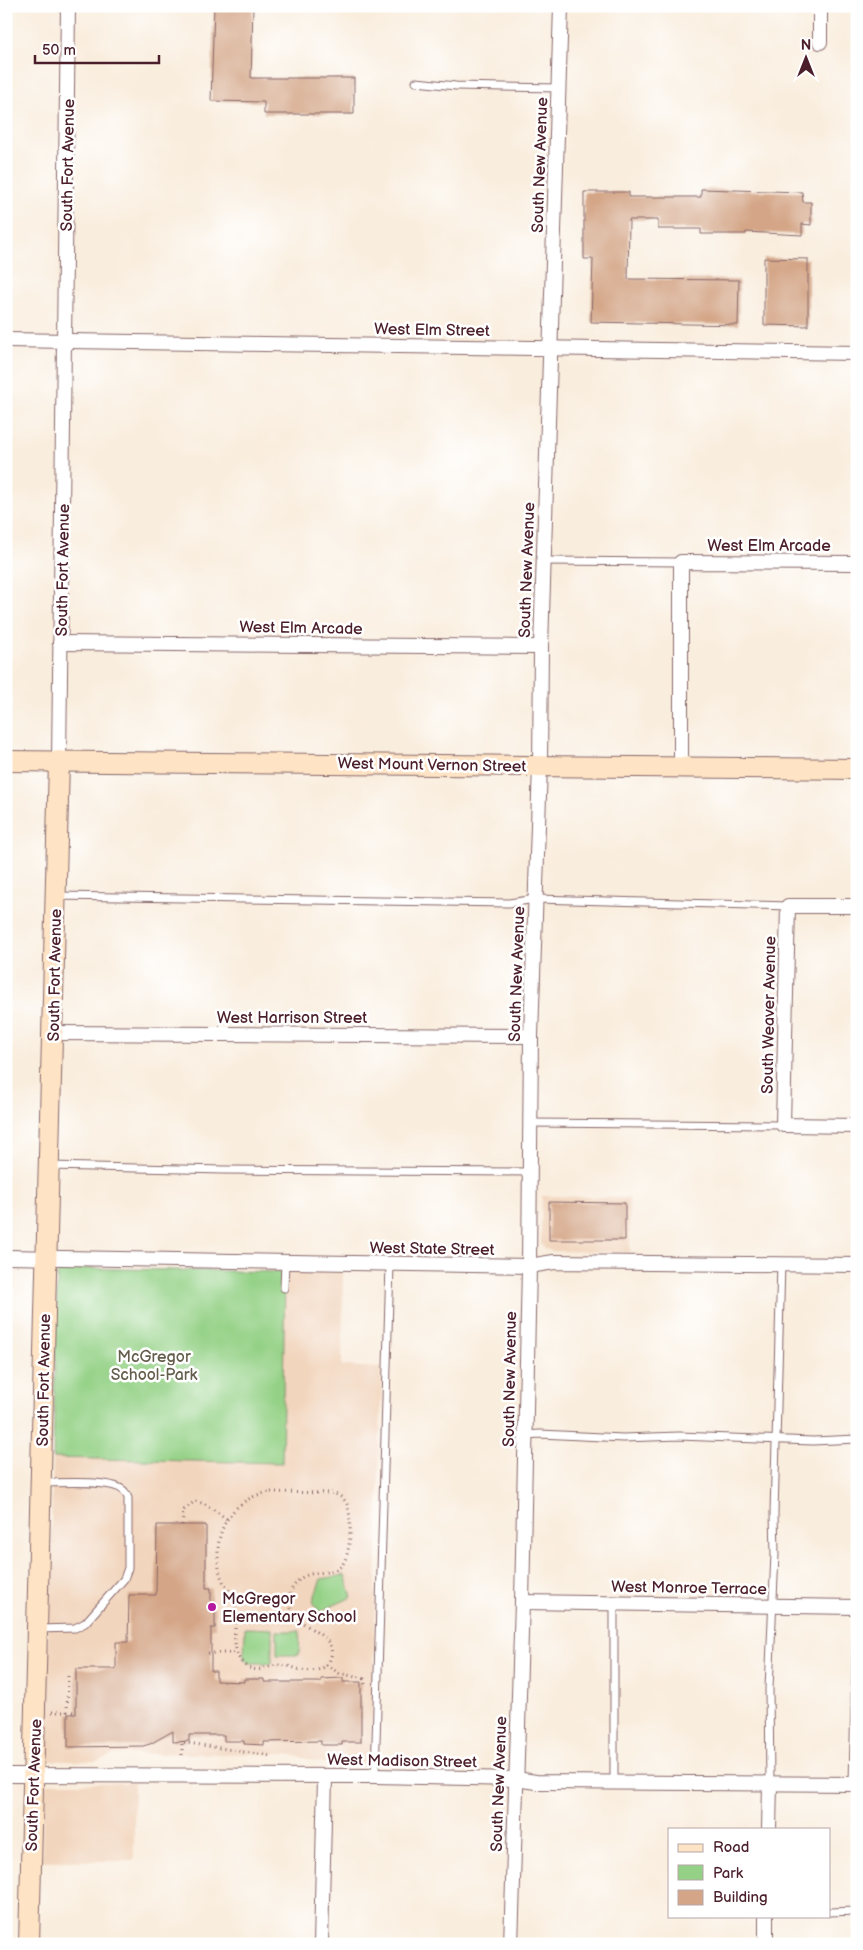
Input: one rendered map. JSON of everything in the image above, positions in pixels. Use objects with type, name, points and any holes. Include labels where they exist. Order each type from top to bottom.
[{"type":"street","name":"South Fort Avenue","points":[[29,1944],[59,760],[68,6]]},
{"type":"street","name":"South New Avenue","points":[[511,1944],[522,1602],[529,1266],[531,1036],[540,765],[541,647],[561,6]]},
{"type":"street","points":[[820,6],[820,42]]},
{"type":"street","name":"West Elm Street","points":[[6,340],[857,353]]},
{"type":"street","points":[[681,562],[681,767]]},
{"type":"street","name":"West Elm Arcade","points":[[681,562],[857,563]]},
{"type":"street","name":"West Elm Arcade","points":[[60,642],[541,647]]},
{"type":"street","name":"West Mount Vernon Street","points":[[6,761],[857,769]]},
{"type":"street","points":[[788,906],[857,906]]},
{"type":"street","name":"South Weaver Avenue","points":[[783,1125],[788,906]]},
{"type":"street","name":"West Harrison Street","points":[[52,1033],[531,1036]]},
{"type":"street","points":[[783,1125],[857,1126]]},
{"type":"street","name":"West State Street","points":[[6,1257],[529,1266],[554,1262],[857,1265]]},
{"type":"street","name":"West Monroe Terrace","points":[[522,1602],[857,1609]]},
{"type":"street","name":"West Madison Street","points":[[6,1775],[375,1776],[536,1782],[855,1784]]},
{"type":"street","points":[[321,1944],[325,1777]]},
{"type":"street","points":[[769,1828],[770,1784]]},
{"type":"street","points":[[766,1918],[766,1944]]},
{"type":"lane","points":[[416,82],[456,86],[559,88]]},
{"type":"lane","points":[[544,561],[681,562]]},
{"type":"lane","points":[[56,896],[509,903],[536,899],[788,906]]},
{"type":"lane","points":[[530,1123],[783,1125]]},
{"type":"lane","points":[[49,1166],[214,1170],[530,1172]]},
{"type":"lane","points":[[284,1288],[285,1263]]},
{"type":"lane","points":[[375,1776],[390,1264]]},
{"type":"lane","points":[[770,1784],[769,1688],[775,1554],[775,1440],[781,1264]]},
{"type":"lane","points":[[525,1435],[622,1438],[679,1436],[775,1440],[857,1439]]},
{"type":"lane","points":[[37,1629],[75,1628],[85,1623],[124,1579],[128,1568],[128,1498],[124,1490],[100,1484],[41,1483]]},
{"type":"lane","points":[[614,1603],[614,1783]]},
{"type":"lane","points":[[855,1784],[857,1609]]},
{"type":"lane","points":[[830,1912],[857,1910]]},
{"type":"path","points":[[264,1493],[332,1493],[340,1496],[346,1502],[350,1539],[345,1562],[336,1569],[307,1575],[296,1583],[290,1595],[290,1606],[295,1616],[306,1626],[324,1636],[328,1642],[330,1656],[326,1665],[312,1670],[279,1665],[255,1670],[240,1660],[237,1653],[235,1602],[223,1580],[218,1563],[220,1534],[227,1519],[244,1502],[264,1493]]},
{"type":"path","points":[[182,1525],[184,1510],[196,1501],[205,1504],[227,1519]]},
{"type":"path","points":[[208,1654],[237,1653]]},
{"type":"path","points":[[326,1665],[339,1673],[364,1679],[365,1688]]},
{"type":"path","points":[[67,1712],[68,1675]]},
{"type":"path","points":[[50,1712],[76,1712]]},
{"type":"path","points":[[182,1755],[182,1742],[270,1756]]},
{"type":"shaded area","points":[[542,1196],[629,1198],[630,1252],[553,1251],[545,1249],[541,1243]]},
{"type":"shaded area","name":"McGregor Elementary School","points":[[285,1272],[343,1272],[342,1366],[382,1368],[371,1764],[327,1764],[288,1754],[115,1754],[98,1761],[51,1761],[45,1752],[53,1458],[282,1463]]},
{"type":"shaded area","points":[[134,1783],[134,1861],[42,1861],[43,1793],[47,1784]]},
{"type":"green space","name":"McGregor School-Park","points":[[68,1268],[285,1272],[282,1463],[53,1458],[57,1276],[59,1272]]},
{"type":"green space","points":[[345,1575],[352,1597],[319,1612],[313,1601],[321,1579]]},
{"type":"green space","points":[[245,1628],[272,1629],[272,1663],[248,1663],[244,1658]]},
{"type":"green space","points":[[277,1631],[300,1631],[299,1655],[277,1655]]},
{"type":"building","points":[[214,6],[253,6],[251,78],[354,78],[354,114],[264,114],[264,102],[211,101]]},
{"type":"building","points":[[701,189],[802,192],[803,202],[811,202],[811,225],[802,224],[802,235],[746,232],[746,234],[701,234],[701,229],[658,229],[658,220],[629,220],[628,279],[739,280],[738,325],[591,322],[593,259],[584,259],[584,192],[629,192],[629,197],[701,197]]},
{"type":"building","points":[[764,258],[808,259],[808,326],[764,325]]},
{"type":"building","points":[[549,1202],[625,1203],[625,1240],[549,1240]]},
{"type":"building","points":[[157,1525],[206,1525],[206,1588],[211,1588],[211,1607],[215,1607],[215,1628],[211,1628],[211,1671],[216,1671],[216,1681],[244,1682],[244,1679],[264,1679],[264,1682],[321,1682],[321,1679],[343,1678],[343,1682],[361,1682],[361,1742],[342,1742],[342,1745],[321,1745],[321,1741],[264,1742],[264,1745],[244,1744],[244,1741],[224,1741],[224,1735],[189,1735],[189,1741],[173,1742],[173,1731],[143,1746],[68,1747],[68,1714],[76,1714],[76,1669],[116,1669],[116,1642],[128,1642],[129,1595],[156,1595]]},
{"type":"place","name":"McGregor Elementary School","points":[[212,1607]]}]
